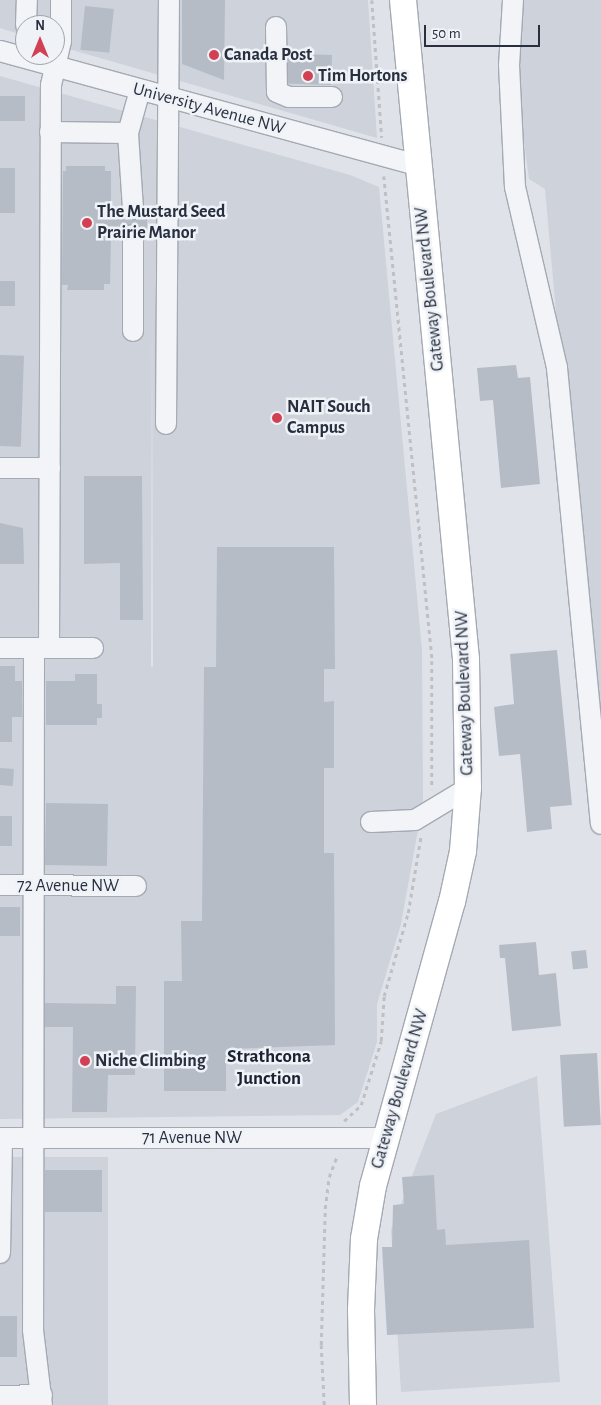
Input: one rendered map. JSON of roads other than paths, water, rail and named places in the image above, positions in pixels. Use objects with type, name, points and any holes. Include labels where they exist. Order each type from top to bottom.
[{"type":"main road","name":"Gateway Boulevard NW","points":[[363,1405],[361,1310],[364,1239],[384,1138],[452,902],[463,851],[468,788],[466,658],[403,0]]},
{"type":"street","points":[[26,15],[27,0]]},
{"type":"street","points":[[0,1396],[42,1400],[33,1330],[34,885],[50,468],[51,85],[61,41],[60,0]]},
{"type":"street","points":[[166,424],[169,0]]},
{"type":"street","points":[[513,0],[509,65],[515,187],[557,368],[601,824]]},
{"type":"street","points":[[276,27],[277,92],[289,97],[332,97]]},
{"type":"street","name":"University Avenue NW","points":[[0,51],[15,55]]},
{"type":"street","name":"University Avenue NW","points":[[51,65],[418,165]]},
{"type":"street","points":[[133,209],[128,133],[140,90]]},
{"type":"street","points":[[50,132],[128,133]]},
{"type":"street","points":[[133,235],[133,330]]},
{"type":"street","points":[[0,468],[50,468]]},
{"type":"street","points":[[0,648],[93,648]]},
{"type":"street","points":[[371,822],[415,820],[468,788]]},
{"type":"street","name":"72 Avenue NW","points":[[0,885],[136,886]]},
{"type":"street","points":[[1,1138],[1,1253],[34,1254]]},
{"type":"street","name":"71 Avenue NW","points":[[1,1138],[384,1138]]},
{"type":"place","name":"Canada Post","points":[[214,55]]},
{"type":"place","name":"Tim Hortons","points":[[308,76]]},
{"type":"place","name":"The Mustard Seed Prairie Manor","points":[[87,223]]},
{"type":"place","name":"NAIT Souch Campus","points":[[277,418]]},
{"type":"place","name":"Niche Climbing","points":[[85,1061]]},
{"type":"district","name":"Strathcona Junction","points":[[269,1068]]}]
